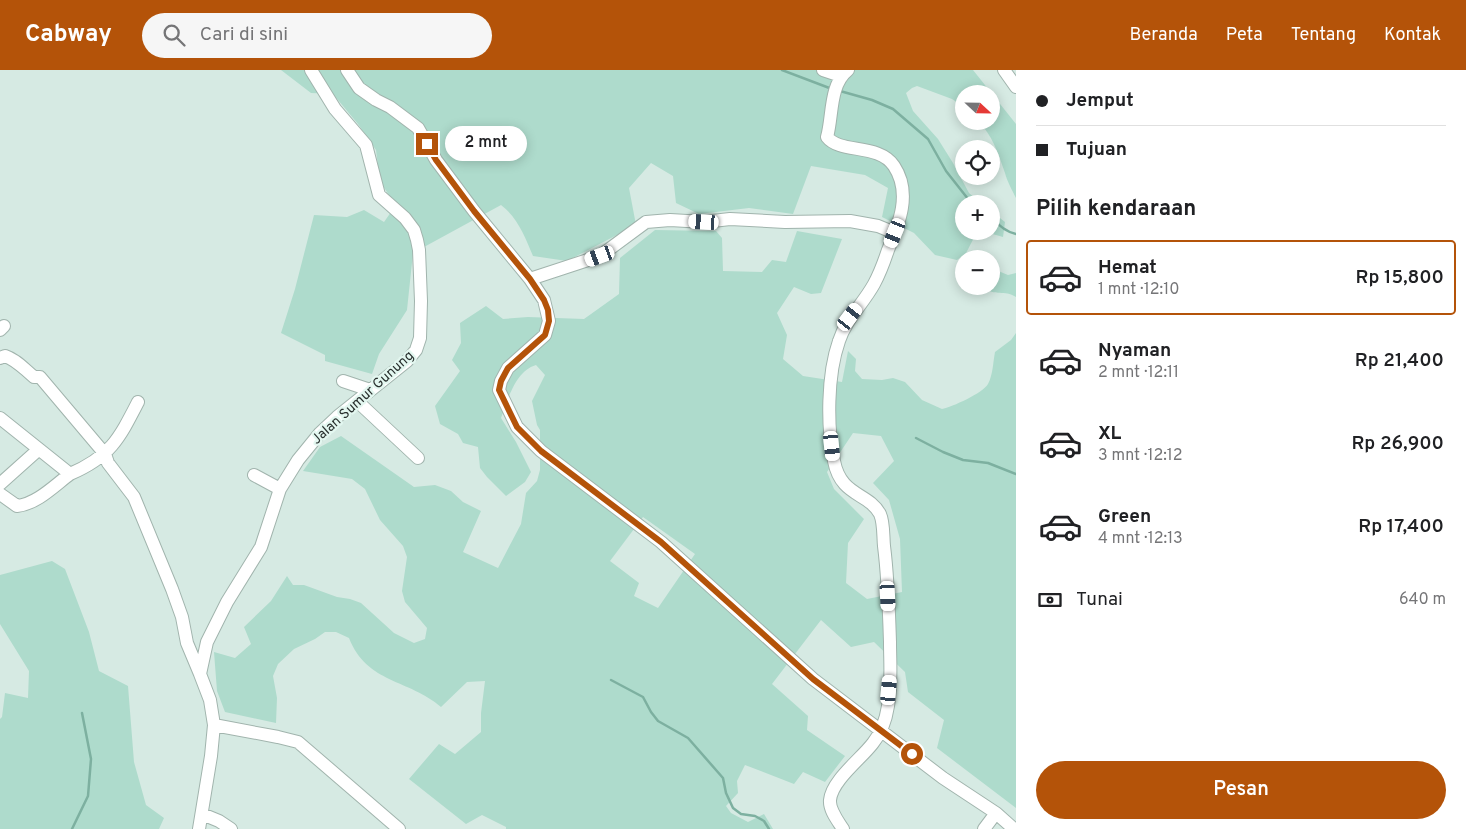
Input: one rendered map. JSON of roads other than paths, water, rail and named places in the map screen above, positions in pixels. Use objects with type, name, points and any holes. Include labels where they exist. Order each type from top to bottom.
[{"type":"street","name":"Jalan Sumur Gunung","points":[[200,674],[207,642],[227,602],[261,546],[280,489],[298,460],[320,433],[407,361],[416,350],[420,338],[419,250],[414,230],[379,195],[370,153],[366,145],[335,109],[311,70]]},
{"type":"street","points":[[347,70],[359,88],[390,107],[418,128],[436,160],[474,211],[530,279],[544,300],[549,321],[545,335],[508,368],[501,381],[499,390],[517,427],[541,451],[661,542],[813,679],[944,778],[996,813],[1014,829]]},
{"type":"street","points":[[823,70],[840,82],[827,137],[830,141],[886,156],[901,179],[903,200],[902,215],[874,283],[850,317],[841,336],[833,362],[829,414],[834,462],[838,473],[850,490],[874,507],[880,514],[882,523],[886,562],[891,675],[888,705],[881,731],[873,743],[843,776],[830,800],[831,807],[843,829]]},
{"type":"street","points":[[1004,70],[1016,87]]},
{"type":"street","points":[[530,279],[600,256],[646,222],[670,220],[704,222],[730,219],[785,222],[850,221],[878,226],[895,233]]},
{"type":"street","points":[[0,358],[9,357],[18,362],[34,377],[40,377],[106,454],[108,463],[134,498],[137,505],[178,608],[187,643],[210,700],[214,725],[199,829]]},
{"type":"street","points":[[343,381],[370,390]]},
{"type":"street","points":[[357,401],[418,458]]},
{"type":"street","points":[[0,494],[17,506],[24,505],[46,493],[70,474],[106,454],[122,434],[138,402]]},
{"type":"street","points":[[0,418],[70,474]]},
{"type":"street","points":[[0,484],[38,450]]},
{"type":"street","points":[[254,475],[280,489]]},
{"type":"street","points":[[187,643],[207,642]]},
{"type":"street","points":[[214,725],[298,742],[399,829]]},
{"type":"street","points":[[984,829],[996,813]]},
{"type":"street","points":[[202,814],[219,821],[231,829]]},
{"type":"waterway","points":[[782,70],[832,89]]},
{"type":"waterway","points":[[840,91],[872,100],[893,109],[928,139],[946,171],[965,195]]},
{"type":"waterway","points":[[1000,226],[1016,234]]},
{"type":"waterway","points":[[916,438],[963,460],[988,463],[1016,474]]},
{"type":"waterway","points":[[611,680],[643,697],[658,721],[688,738],[723,778],[726,793],[733,808],[741,814],[755,816],[764,821],[769,829]]},
{"type":"waterway","points":[[72,829],[88,796],[91,759],[82,713]]}]
